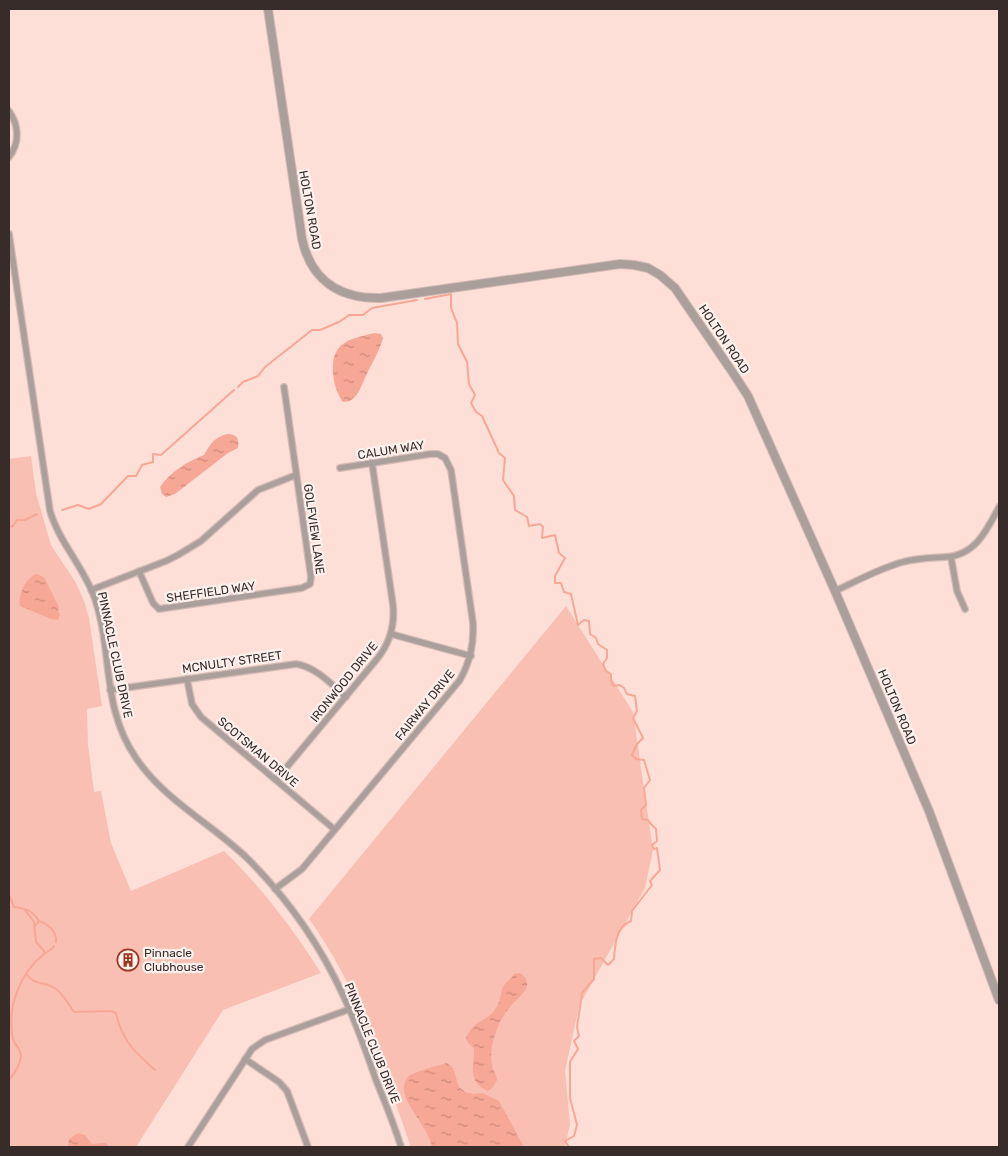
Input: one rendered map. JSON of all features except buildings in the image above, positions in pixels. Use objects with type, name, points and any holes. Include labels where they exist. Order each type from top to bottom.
[{"type":"street","name":"HOLTON ROAD","points":[[268,9],[302,239],[308,260],[322,279],[344,293],[373,298],[620,264],[634,264],[648,268],[660,275],[672,284],[682,297],[748,396],[835,591],[929,811],[999,1000]]},
{"type":"street","points":[[9,111],[16,123],[17,131],[16,144],[9,157]]},
{"type":"street","name":"PINNACLE CLUB DRIVE","points":[[9,234],[50,511],[62,541],[92,590],[100,620],[110,690],[121,730],[136,758],[165,792],[229,842],[248,860],[276,889],[302,923],[321,953],[350,1010],[401,1147]]},
{"type":"street","name":"GOLFVIEW LANE","points":[[284,387],[311,576],[308,586]]},
{"type":"street","name":"CALUM WAY","points":[[340,468],[430,454],[438,454],[445,458]]},
{"type":"street","name":"FAIRWAY DRIVE","points":[[276,889],[302,868],[460,680],[471,656],[474,638],[473,623],[451,470],[445,458]]},
{"type":"street","name":"IRONWOOD DRIVE","points":[[276,780],[381,654],[391,634],[393,606],[372,464]]},
{"type":"street","points":[[92,590],[166,561],[191,548],[220,526],[258,490],[296,475]]},
{"type":"street","points":[[835,591],[900,562],[924,558],[951,557],[966,551],[979,542],[999,507]]},
{"type":"street","points":[[951,557],[957,592],[965,609]]},
{"type":"street","name":"SHEFFIELD WAY","points":[[140,571],[153,603],[159,609],[308,586]]},
{"type":"street","points":[[391,634],[471,656]]},
{"type":"street","name":"MCNULTY STREET","points":[[110,690],[286,664],[299,664],[315,671],[346,697]]},
{"type":"street","name":"SCOTSMAN DRIVE","points":[[187,678],[191,701],[198,714],[334,829]]},
{"type":"street","points":[[188,1147],[252,1049],[265,1040],[350,1010]]},
{"type":"street","points":[[245,1059],[283,1086],[290,1098],[307,1147]]},
{"type":"shaded area","points":[[31,456],[36,493],[51,545],[76,583],[89,618],[102,706],[87,709],[88,744],[94,792],[101,791],[111,843],[131,891],[224,851],[276,909],[321,973],[223,1010],[136,1147],[9,1147],[9,459]]},
{"type":"shaded area","points":[[566,606],[633,712],[653,850],[645,888],[579,1006],[565,1071],[570,1124],[565,1147],[411,1147],[380,1058],[356,1001],[327,945],[309,919]]},
{"type":"water","points":[[375,333],[381,334],[383,338],[377,354],[355,397],[352,400],[343,402],[337,392],[333,377],[335,355],[339,348],[350,340]]},
{"type":"water","points":[[227,434],[237,437],[238,448],[228,453],[175,494],[166,497],[162,494],[160,487],[174,472],[192,460],[204,455],[213,441]]},
{"type":"water","points":[[36,574],[44,577],[59,607],[60,615],[58,620],[20,606],[23,587]]},
{"type":"water","points":[[520,973],[526,979],[527,986],[506,1013],[495,1035],[491,1059],[497,1080],[488,1091],[481,1087],[474,1078],[474,1048],[468,1043],[466,1038],[473,1027],[493,1013],[498,1005],[505,984],[514,974]]},
{"type":"water","points":[[447,1063],[453,1068],[459,1087],[465,1092],[473,1094],[483,1093],[499,1101],[524,1147],[432,1147],[426,1132],[409,1104],[404,1087],[407,1079],[412,1074]]},
{"type":"water","points":[[78,1133],[85,1135],[92,1144],[105,1143],[110,1147],[68,1147],[69,1139]]},
{"type":"waterway","points":[[425,299],[451,294],[451,308],[457,323],[458,344],[467,362],[469,384],[475,395],[471,403],[476,412],[482,416],[499,453],[505,458],[503,480],[514,496],[515,510],[527,517],[529,526],[540,524],[543,527],[542,538],[555,535],[559,553],[565,558],[555,576],[555,583],[561,583],[564,592],[571,594],[578,625],[584,620],[589,621],[590,634],[596,638],[598,644],[607,650],[607,658],[603,664],[606,671],[611,674],[611,681],[614,686],[620,685],[627,694],[635,696],[637,711],[633,718],[643,738],[637,744],[632,755],[636,759],[644,760],[650,780],[644,788],[646,805],[641,810],[642,819],[648,820],[656,829],[657,841],[652,845],[654,849],[657,848],[660,870],[650,881],[652,885],[632,911],[631,921],[622,927],[619,932],[614,959],[608,965],[601,958],[594,959],[594,979],[582,993],[577,1027],[579,1036],[574,1041],[578,1049],[570,1062],[570,1098],[577,1125],[574,1136],[565,1141],[569,1147]]},
{"type":"waterway","points":[[238,387],[243,382],[258,376],[265,367],[312,330],[320,330],[339,322],[349,315],[363,315],[372,308],[417,300]]},
{"type":"waterway","points":[[62,510],[78,505],[89,509],[101,504],[128,476],[136,476],[142,465],[153,462],[153,454],[161,455],[234,390]]},
{"type":"waterway","points":[[9,527],[13,526],[17,520],[25,520],[37,514]]},
{"type":"waterway","points":[[9,895],[14,907],[22,908],[34,914],[39,921],[35,926]]},
{"type":"waterway","points":[[9,1080],[17,1069],[21,1056],[13,1039],[11,1027],[13,1003],[28,971],[44,954],[44,951],[36,942],[34,922],[25,910]]},
{"type":"waterway","points":[[39,921],[52,929],[56,942]]},
{"type":"waterway","points":[[44,954],[54,946]]},
{"type":"waterway","points":[[27,975],[34,981],[56,989],[74,1012],[111,1011],[116,1013],[122,1031],[130,1045],[155,1070]]},
{"type":"place","name":"Pinnacle Clubhouse","points":[[128,960]]}]
